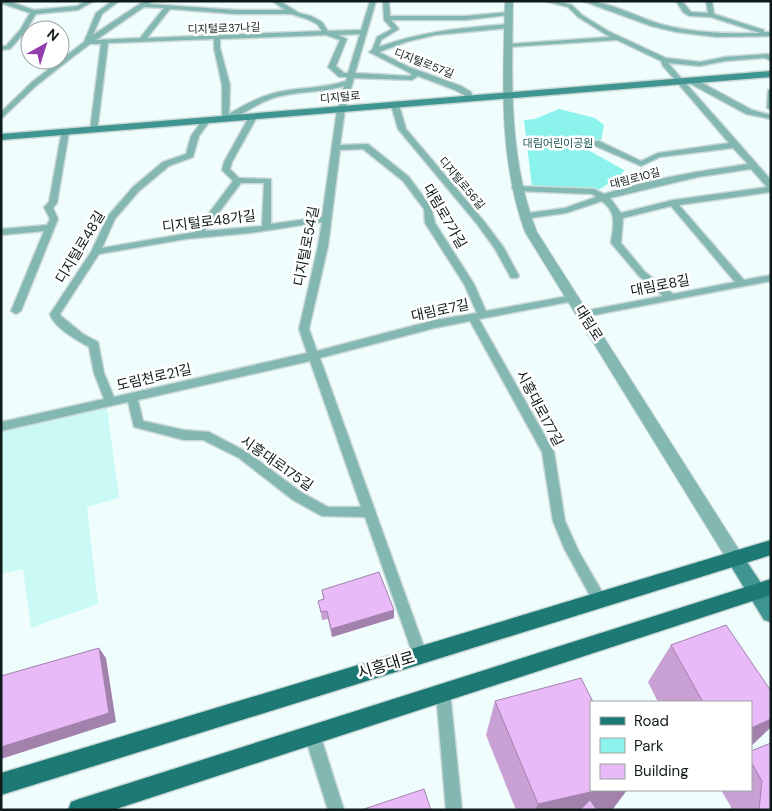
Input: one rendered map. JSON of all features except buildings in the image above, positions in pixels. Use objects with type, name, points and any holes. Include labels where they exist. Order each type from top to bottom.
[{"type":"main road","name":"디지털로","points":[[1,137],[771,74]]},
{"type":"main road","name":"시흥대로","points":[[1,784],[771,547]]},
{"type":"main road","name":"대림로","points":[[735,558],[764,589],[771,614]]},
{"type":"main road","points":[[79,810],[764,589]]},
{"type":"street","points":[[1,1],[34,12],[83,5],[91,1]]},
{"type":"street","points":[[87,42],[100,12],[116,1]]},
{"type":"street","points":[[275,1],[293,12],[320,23],[326,33],[344,39],[332,67],[350,79]]},
{"type":"street","name":"디지털로54길","points":[[313,356],[304,329],[323,246],[341,110],[373,1]]},
{"type":"street","name":"디지털로57길","points":[[386,1],[387,18],[396,29],[380,36],[377,40],[375,52],[385,59],[417,73],[458,88],[468,94],[469,99]]},
{"type":"street","points":[[548,1],[572,3],[580,16],[664,60],[700,64],[725,59],[769,55]]},
{"type":"street","points":[[586,1],[604,5],[662,26],[701,34],[771,33]]},
{"type":"street","points":[[678,1],[685,12],[692,16],[711,14],[771,33]]},
{"type":"street","points":[[709,1],[711,14]]},
{"type":"street","points":[[1,117],[14,103],[87,42],[147,3],[168,7],[236,12],[293,12]]},
{"type":"street","points":[[83,5],[100,12]]},
{"type":"street","points":[[142,40],[168,7]]},
{"type":"street","points":[[387,18],[465,18],[509,7]]},
{"type":"street","name":"대림로","points":[[509,7],[509,96],[516,188],[524,216],[531,232],[735,558]]},
{"type":"street","points":[[1,48],[8,48],[23,31],[34,12]]},
{"type":"street","points":[[357,51],[375,52],[404,40],[435,33],[509,26]]},
{"type":"street","name":"디지털로37나길","points":[[87,42],[217,39],[363,32]]},
{"type":"street","points":[[509,46],[619,38]]},
{"type":"street","points":[[217,39],[217,48],[226,85],[226,119],[261,100],[281,93],[320,91],[350,79],[412,78],[417,73]]},
{"type":"street","points":[[94,130],[105,41]]},
{"type":"street","points":[[664,60],[665,65],[771,187]]},
{"type":"street","points":[[692,81],[749,112],[771,118]]},
{"type":"street","points":[[771,92],[771,108]]},
{"type":"street","name":"디지털로56길","points":[[395,105],[402,130],[485,228],[499,248],[514,276]]},
{"type":"street","points":[[254,117],[228,162],[226,170],[237,180],[268,182],[266,228]]},
{"type":"street","name":"디지털로48길","points":[[110,402],[99,373],[94,345],[79,337],[56,318],[55,314],[96,252],[109,222],[136,189],[166,164],[190,155],[195,136],[206,121]]},
{"type":"street","points":[[16,311],[54,219],[48,207],[53,203],[65,132]]},
{"type":"street","points":[[596,143],[641,164],[658,155],[735,145]]},
{"type":"street","name":"대림로7가길","points":[[336,148],[365,146],[406,179],[428,209],[430,223],[469,284],[478,316]]},
{"type":"street","name":"대림로10길","points":[[524,216],[566,210],[604,199],[622,191],[698,174],[753,166]]},
{"type":"street","points":[[197,236],[237,180]]},
{"type":"street","points":[[619,216],[673,203],[771,187]]},
{"type":"street","points":[[516,188],[594,192],[604,199],[619,216],[616,243],[642,274],[671,297]]},
{"type":"street","points":[[673,203],[742,283]]},
{"type":"street","name":"디지털로48가길","points":[[96,252],[327,218]]},
{"type":"street","points":[[1,232],[50,228]]},
{"type":"street","name":"대림로8길","points":[[584,314],[771,278]]},
{"type":"street","name":"대림로7길","points":[[313,356],[435,324],[574,298]]},
{"type":"street","name":"시흥대로177길","points":[[478,316],[548,452],[552,464],[556,509],[561,527],[600,599]]},
{"type":"street","points":[[313,356],[420,655]]},
{"type":"street","name":"도림천로21길","points":[[1,427],[313,356]]},
{"type":"street","name":"시흥대로175길","points":[[132,397],[138,424],[184,435],[205,435],[244,455],[297,496],[326,512],[369,512]]},
{"type":"street","points":[[443,692],[454,810]]},
{"type":"street","points":[[312,734],[336,810]]},
{"type":"shaded area","points":[[107,407],[119,498],[87,507],[98,604],[31,628],[23,569],[1,574],[1,432]]},
{"type":"green space","name":"대림어린이공원","points":[[559,109],[595,118],[604,125],[601,140],[588,150],[624,170],[621,176],[598,190],[532,187],[524,120],[535,119]]}]
